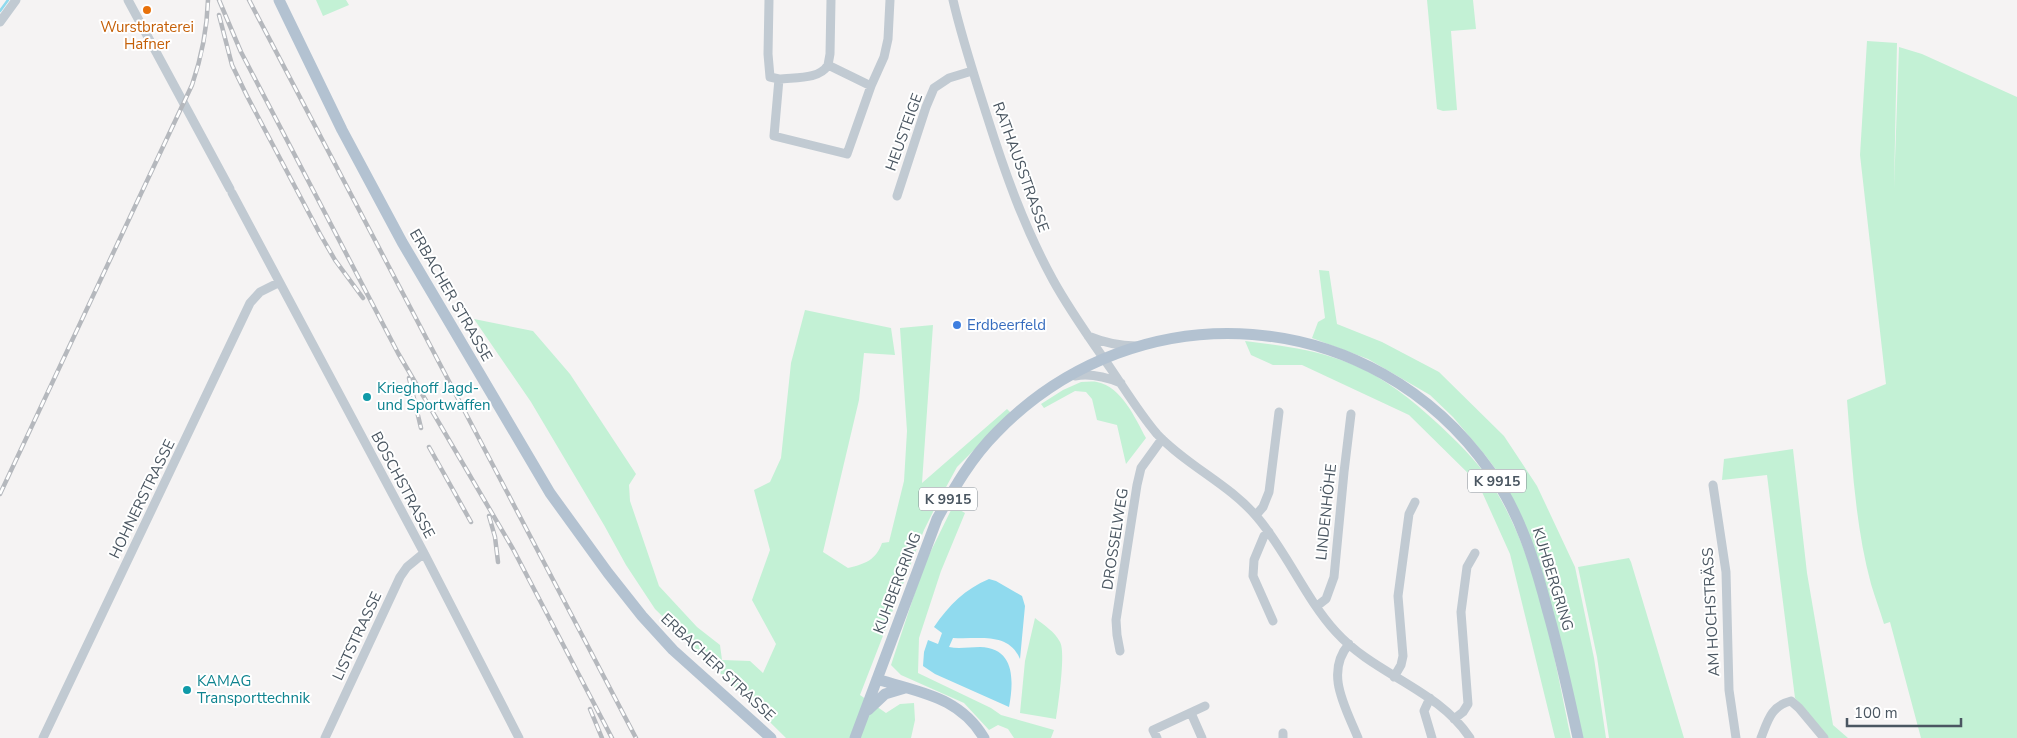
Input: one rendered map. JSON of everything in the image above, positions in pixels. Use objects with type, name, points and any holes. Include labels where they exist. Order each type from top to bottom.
[{"type":"main road","name":"ERBACHER STRASSE","points":[[279,0],[342,130],[402,242],[550,493],[642,616],[673,650],[771,738]]},
{"type":"main road","name":"KUHBERGRING","points":[[855,738],[926,545],[956,485],[995,434],[1030,402],[1065,378],[1103,358],[1138,346],[1168,339],[1225,334],[1278,337],[1339,352],[1370,366],[1407,388],[1432,406],[1453,426],[1491,471],[1522,529],[1537,569],[1563,667],[1578,738]]},
{"type":"main road","points":[[877,679],[925,693],[956,707],[974,723],[984,738]]},
{"type":"main road","points":[[862,720],[880,697],[891,691],[906,688]]},
{"type":"street","points":[[0,22],[16,0]]},
{"type":"street","name":"BOSCHSTRASSE","points":[[128,0],[424,553],[519,738]]},
{"type":"street","points":[[769,0],[768,54],[770,77],[779,79],[816,75],[824,71],[828,65],[831,0]]},
{"type":"street","points":[[779,79],[774,136],[847,154],[871,86],[884,57],[888,38],[890,0]]},
{"type":"street","name":"RATHAUSSTRASSE","points":[[953,0],[972,71],[1020,213],[1053,281],[1121,384]]},
{"type":"street","points":[[828,65],[871,86]]},
{"type":"street","name":"HEUSTEIGE","points":[[897,196],[934,88],[949,78],[972,71]]},
{"type":"street","name":"HOHNERSTRASSE","points":[[42,738],[250,303],[260,292],[278,282]]},
{"type":"street","points":[[1088,336],[1122,346],[1138,346]]},
{"type":"street","points":[[1065,378],[1093,375],[1108,378],[1121,384]]},
{"type":"street","name":"LINDENHÖHE","points":[[1121,384],[1162,439],[1227,488],[1256,515],[1337,633],[1394,677],[1430,698],[1454,719],[1470,738]]},
{"type":"street","points":[[1256,515],[1263,507],[1269,492],[1279,412]]},
{"type":"street","name":"LINDENHÖHE","points":[[1318,606],[1326,599],[1334,577],[1351,414]]},
{"type":"street","name":"DROSSELWEG","points":[[1120,651],[1116,620],[1137,485],[1141,468],[1162,439]]},
{"type":"street","name":"AM HOCHSTRÄSS","points":[[1713,485],[1726,572],[1728,682],[1736,738]]},
{"type":"street","points":[[1394,677],[1401,665],[1403,656],[1398,596],[1409,514],[1414,502]]},
{"type":"street","points":[[1269,532],[1264,536],[1254,560],[1253,576],[1273,621]]},
{"type":"street","name":"LISTSTRASSE","points":[[325,738],[400,577],[407,567],[424,553]]},
{"type":"street","points":[[1454,719],[1464,712],[1468,704],[1461,612],[1467,566],[1475,553]]},
{"type":"street","points":[[1349,644],[1338,666],[1337,682],[1358,738]]},
{"type":"street","points":[[1430,698],[1424,711],[1432,738]]},
{"type":"street","points":[[1761,738],[1770,716],[1780,704],[1791,701],[1824,738]]},
{"type":"street","points":[[1157,738],[1153,730],[1205,706]]},
{"type":"street","points":[[1190,713],[1202,738]]},
{"type":"green space","points":[[316,0],[346,0],[349,5],[323,16]]},
{"type":"green space","points":[[1427,0],[1473,0],[1476,29],[1451,31],[1457,110],[1443,111],[1437,109]]},
{"type":"green space","points":[[1867,41],[1897,43],[1894,188],[1899,47],[1922,54],[2017,97],[2017,738],[1921,738],[1890,622],[1884,624],[1871,584],[1861,539],[1847,400],[1886,384],[1860,155]]},
{"type":"green space","points":[[1319,270],[1329,271],[1337,324],[1382,342],[1439,372],[1504,436],[1537,486],[1575,567],[1594,658],[1606,738],[1583,738],[1518,510],[1503,479],[1453,417],[1430,395],[1368,359],[1312,338],[1318,322],[1325,318]]},
{"type":"green space","points":[[805,310],[891,328],[895,355],[864,353],[859,400],[823,552],[848,568],[869,560],[877,554],[882,543],[889,542],[904,481],[907,431],[900,328],[933,325],[922,483],[1007,409],[1011,413],[957,467],[939,500],[924,530],[860,695],[886,713],[900,704],[914,703],[915,720],[911,738],[786,738],[655,609],[626,565],[531,402],[474,319],[533,331],[570,374],[636,474],[629,485],[630,501],[659,586],[697,627],[720,645],[722,660],[750,661],[763,673],[776,644],[752,600],[770,550],[754,490],[770,482],[781,458],[791,363]]},
{"type":"green space","points":[[1245,341],[1306,350],[1341,360],[1365,370],[1387,383],[1417,406],[1458,442],[1479,466],[1503,504],[1518,535],[1530,568],[1541,601],[1571,738],[1555,738],[1510,554],[1478,483],[1409,415],[1302,365],[1273,365],[1251,355]]},
{"type":"green space","points":[[1081,382],[1097,382],[1114,390],[1127,404],[1146,438],[1126,464],[1117,425],[1097,420],[1092,399],[1086,392],[1075,391],[1044,408],[1041,404],[1063,390]]},
{"type":"green space","points":[[1793,449],[1807,573],[1833,725],[1848,738],[1828,738],[1795,698],[1767,475],[1722,480],[1724,459]]},
{"type":"green space","points":[[953,506],[965,513],[941,571],[919,638],[918,673],[991,708],[1001,715],[1054,730],[1051,738],[1014,738],[1008,729],[998,725],[989,730],[964,703],[901,675],[891,665],[924,565]]},
{"type":"green space","points":[[1629,558],[1684,738],[1609,738],[1597,657],[1578,567]]},
{"type":"green space","points":[[1035,618],[1055,635],[1062,648],[1061,679],[1056,719],[1020,713],[1025,661]]},
{"type":"water","points":[[989,579],[1022,596],[1025,606],[1020,659],[1015,650],[1008,644],[991,639],[953,638],[949,647],[992,649],[1006,659],[1010,667],[1012,686],[1009,707],[935,674],[923,666],[924,652],[928,640],[938,644],[942,633],[934,627],[940,619],[965,593]]},
{"type":"waterway","points":[[0,11],[8,0]]},
{"type":"railway","points":[[0,494],[192,85],[203,43],[208,0]]},
{"type":"railway","points":[[219,0],[241,52],[398,353],[513,549],[612,738]]},
{"type":"railway","points":[[249,0],[636,738]]},
{"type":"railway","points":[[219,15],[232,65],[247,96],[320,234],[335,260],[363,298]]},
{"type":"railway","points":[[409,378],[421,428]]},
{"type":"railway","points":[[429,447],[471,522]]},
{"type":"railway","points":[[489,516],[495,537],[498,562]]},
{"type":"railway","points":[[590,709],[602,738]]},
{"type":"place","name":"Wurstbraterei Hafner","points":[[147,10]]},
{"type":"place","name":"Erdbeerfeld","points":[[957,325]]},
{"type":"place","name":"Krieghoff Jagd- und Sportwaffen","points":[[367,397]]},
{"type":"place","name":"KAMAG Transporttechnik","points":[[187,690]]}]
